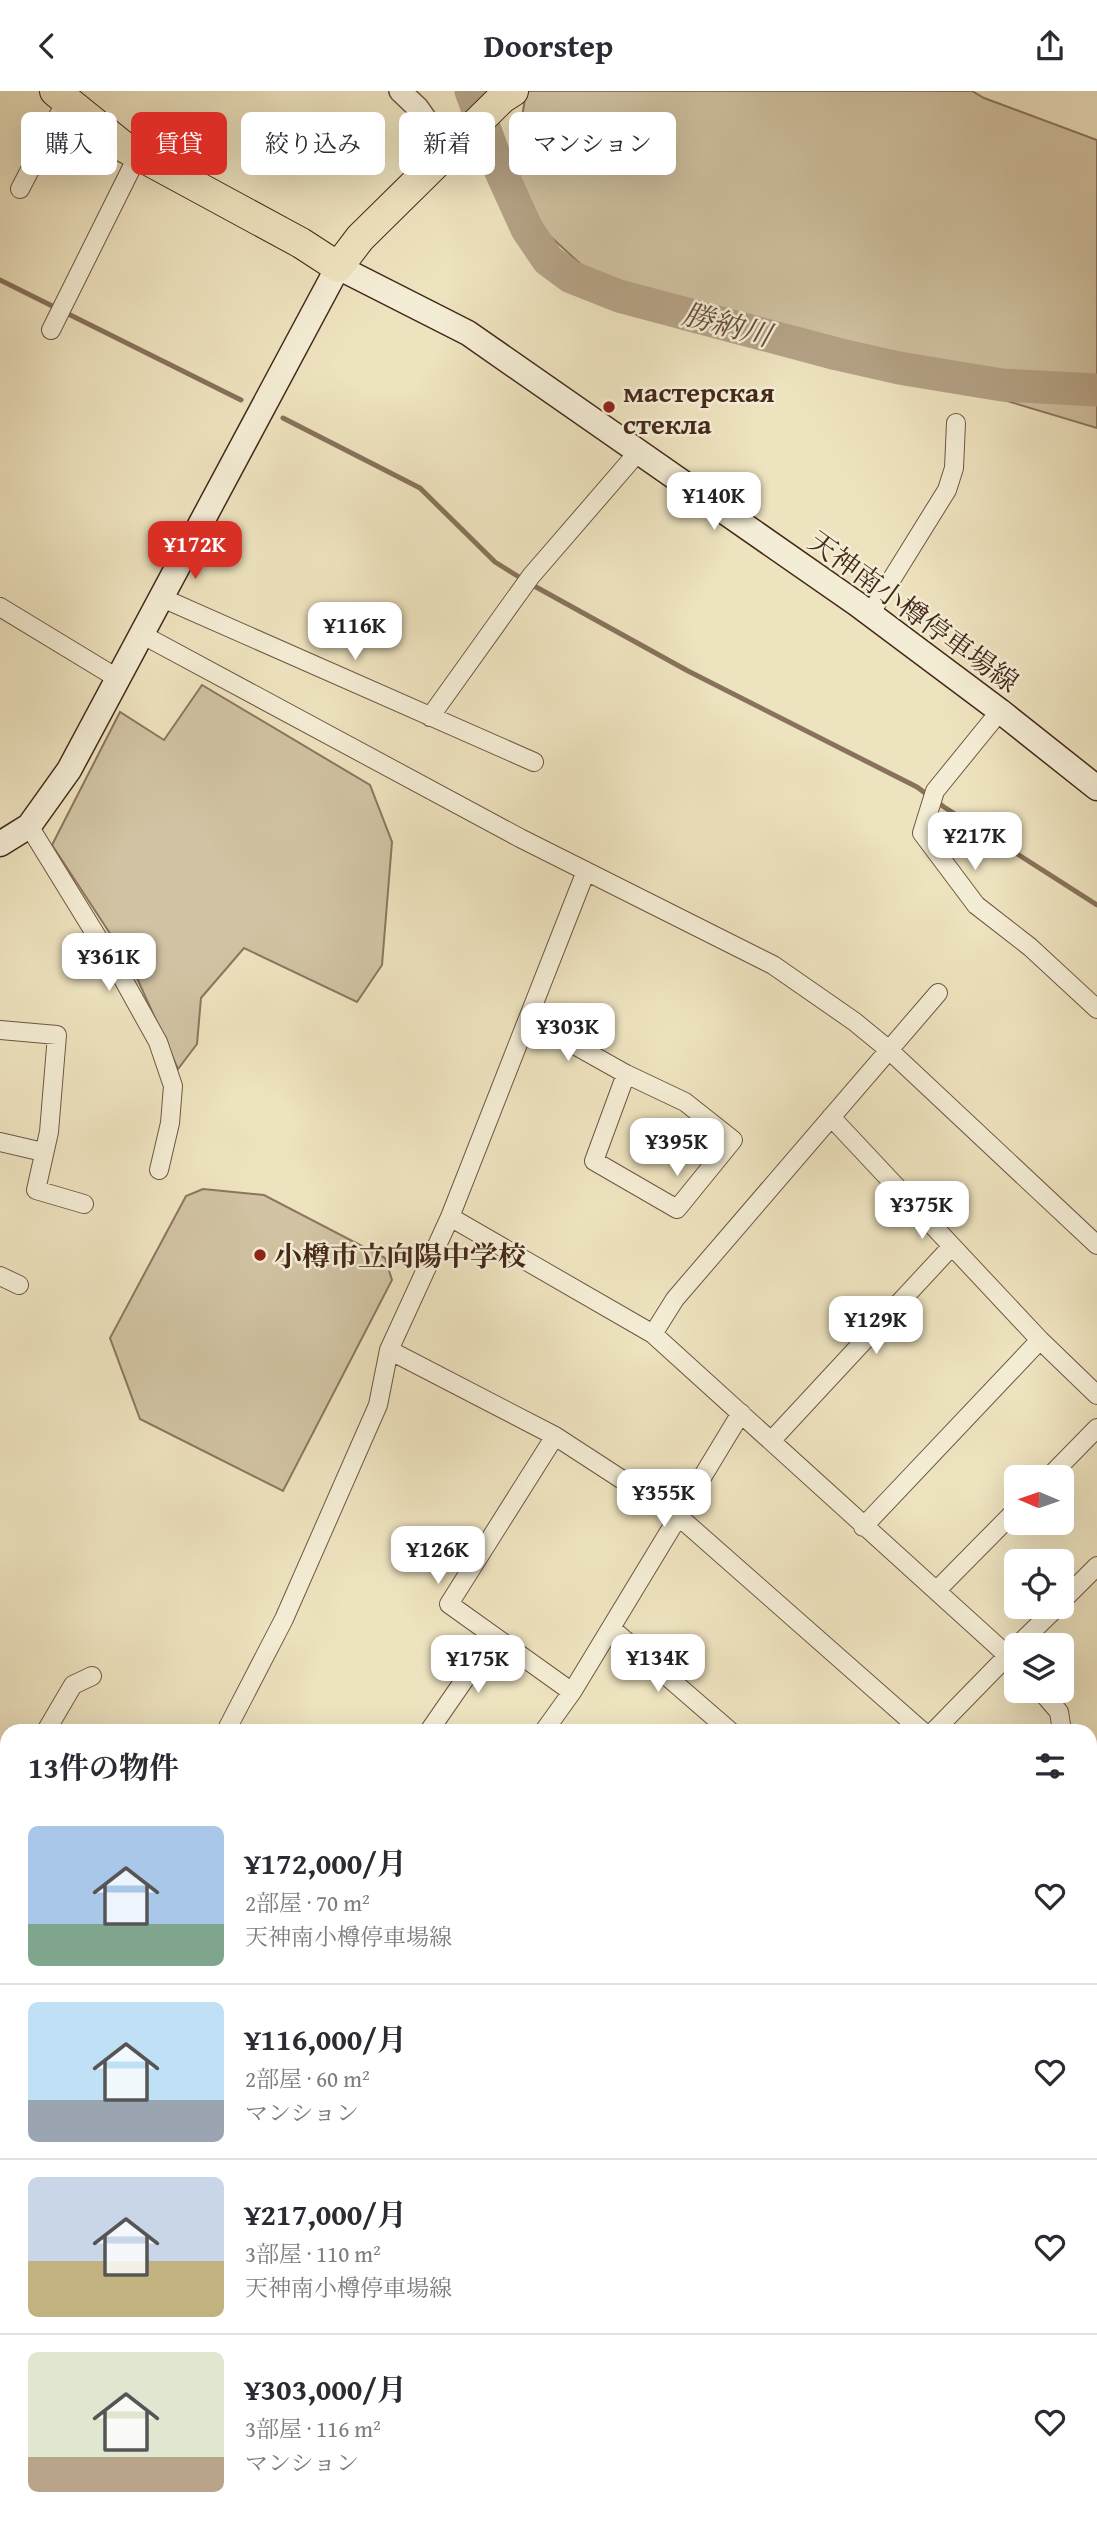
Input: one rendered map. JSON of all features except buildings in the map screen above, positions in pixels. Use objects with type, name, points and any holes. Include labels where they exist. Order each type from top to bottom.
[{"type":"highway","points":[[489,112],[507,94]]},
{"type":"highway","points":[[60,96],[131,151]]},
{"type":"highway","points":[[175,175],[301,243],[338,267],[360,238],[424,175]]},
{"type":"main road","name":"天神南小樽停車場線","points":[[338,267],[468,333],[870,614],[1000,711],[1097,788]]},
{"type":"main road","points":[[0,844],[30,826],[69,770],[338,267]]},
{"type":"street","points":[[400,91],[421,112]]},
{"type":"street","points":[[20,189],[60,96]]},
{"type":"street","points":[[51,330],[131,169]]},
{"type":"street","points":[[870,614],[947,490],[954,468],[956,423]]},
{"type":"street","points":[[430,717],[531,576],[639,451]]},
{"type":"street","points":[[160,597],[534,762]]},
{"type":"street","points":[[0,607],[117,678]]},
{"type":"street","points":[[141,633],[520,838],[773,965],[855,1022],[889,1050],[1097,1245]]},
{"type":"street","points":[[1000,711],[936,791],[922,834],[976,905],[1030,947],[1097,1009]]},
{"type":"street","points":[[30,826],[158,1042],[173,1086],[170,1123],[159,1170]]},
{"type":"street","points":[[230,1724],[284,1619],[379,1405],[389,1350],[450,1217],[586,871]]},
{"type":"street","points":[[653,1334],[675,1299],[937,993]]},
{"type":"street","points":[[528,1019],[626,1074],[685,1102],[733,1140],[677,1209],[594,1161],[626,1074]]},
{"type":"street","points":[[0,1030],[57,1035],[48,1132],[36,1191],[84,1204]]},
{"type":"street","points":[[831,1117],[1040,1340],[1097,1395]]},
{"type":"street","points":[[0,1142],[43,1152]]},
{"type":"street","points":[[450,1217],[653,1334],[863,1527],[1004,1643]]},
{"type":"street","points":[[771,1441],[952,1246]]},
{"type":"street","points":[[0,1276],[19,1285]]},
{"type":"street","points":[[863,1527],[1040,1340]]},
{"type":"street","points":[[389,1350],[555,1436],[678,1516],[914,1724]]},
{"type":"street","points":[[552,1724],[741,1413]]},
{"type":"street","points":[[1061,1465],[1097,1428]]},
{"type":"street","points":[[555,1436],[449,1604],[572,1692]]},
{"type":"street","points":[[937,1590],[1004,1522]]},
{"type":"street","points":[[1074,1589],[1097,1566]]},
{"type":"street","points":[[1033,1633],[1046,1619]]},
{"type":"street","points":[[611,1627],[722,1724]]},
{"type":"street","points":[[434,1724],[494,1637]]},
{"type":"street","points":[[941,1724],[1004,1663]]},
{"type":"street","points":[[50,1724],[73,1685],[92,1676]]},
{"type":"street","points":[[1051,1703],[1059,1712],[1061,1724]]},
{"type":"shaded area","points":[[526,91],[972,91],[984,98],[1097,140],[1097,428],[770,330],[718,320],[588,271],[528,216],[519,175],[676,175],[676,112],[523,112]]},
{"type":"shaded area","points":[[202,685],[370,785],[392,842],[382,965],[357,1002],[244,948],[201,998],[197,1044],[178,1069],[132,967],[52,845],[120,712],[164,740]]},
{"type":"shaded area","points":[[203,1189],[264,1195],[385,1258],[392,1280],[283,1491],[140,1419],[110,1338],[186,1196]]},
{"type":"waterway","name":"勝納川","points":[[471,91],[497,163],[527,229],[548,260],[571,277],[619,296],[899,368],[1002,385],[1097,390]]},
{"type":"waterway","points":[[0,280],[241,400]]},
{"type":"waterway","points":[[283,418],[420,488],[495,562],[527,582],[688,671],[917,787],[1097,905]]},
{"type":"place","name":"мастерская стекла","points":[[609,407]]},
{"type":"place","name":"小樽市立向陽中学校","points":[[260,1255]]}]
